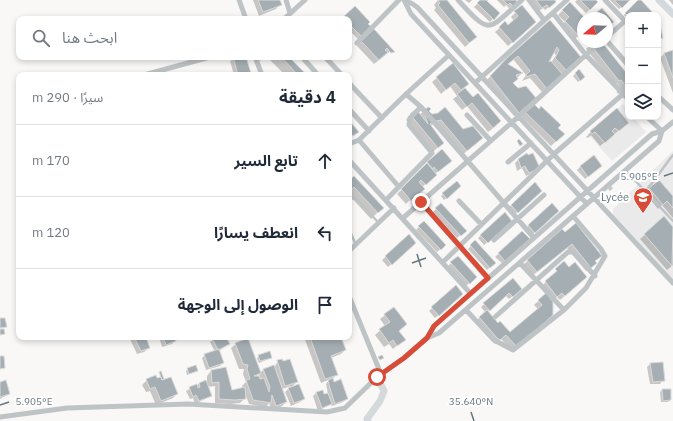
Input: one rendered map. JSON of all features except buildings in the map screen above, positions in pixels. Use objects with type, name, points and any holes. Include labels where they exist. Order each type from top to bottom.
[{"type":"street","points":[[239,0],[245,16]]},
{"type":"street","points":[[286,0],[288,16]]},
{"type":"street","points":[[289,16],[305,0]]},
{"type":"street","points":[[458,0],[480,24],[487,26],[495,24],[522,0]]},
{"type":"street","points":[[529,0],[544,20]]},
{"type":"street","points":[[475,84],[567,0]]},
{"type":"street","points":[[605,0],[625,21]]},
{"type":"street","points":[[659,0],[673,14]]},
{"type":"street","points":[[357,43],[403,1]]},
{"type":"street","points":[[403,1],[409,11],[475,84],[587,204]]},
{"type":"street","points":[[403,1],[411,3],[417,7],[673,283]]},
{"type":"street","points":[[553,13],[586,55],[625,96]]},
{"type":"street","points":[[613,32],[625,23]]},
{"type":"street","points":[[613,46],[625,57]]},
{"type":"street","points":[[403,218],[594,48]]},
{"type":"street","points":[[352,143],[359,140],[369,131],[406,94],[449,55]]},
{"type":"street","points":[[155,72],[199,60]]},
{"type":"street","points":[[256,60],[261,72]]},
{"type":"street","points":[[305,60],[315,72]]},
{"type":"street","points":[[328,60],[339,72]]},
{"type":"street","points":[[443,262],[547,160],[621,93],[627,84]]},
{"type":"street","points":[[352,85],[382,118]]},
{"type":"street","points":[[406,94],[421,107],[534,238]]},
{"type":"street","points":[[661,99],[673,110]]},
{"type":"street","points":[[386,200],[432,153],[409,125],[410,118],[421,107]]},
{"type":"street","points":[[352,112],[369,131]]},
{"type":"street","points":[[467,115],[491,141]]},
{"type":"street","points":[[650,120],[662,131]]},
{"type":"street","points":[[0,417],[67,408],[188,404],[327,412],[345,408],[379,376],[404,358],[427,338],[434,326],[652,134],[662,131],[673,122]]},
{"type":"street","points":[[427,338],[436,335],[466,310],[625,171],[658,141],[662,131]]},
{"type":"street","points":[[359,140],[399,187]]},
{"type":"street","points":[[508,162],[531,143]]},
{"type":"street","points":[[354,165],[471,294]]},
{"type":"street","points":[[494,240],[544,195]]},
{"type":"street","points":[[459,201],[481,224]]},
{"type":"street","points":[[421,202],[488,278]]},
{"type":"street","points":[[352,249],[394,208]]},
{"type":"street","points":[[466,310],[494,340],[513,350],[564,310],[586,288],[595,276],[604,256],[601,249],[573,216]]},
{"type":"street","points":[[495,317],[568,252],[573,252],[595,276]]},
{"type":"street","points":[[520,263],[564,310]]},
{"type":"street","points":[[352,304],[384,392],[368,421]]},
{"type":"lane","points":[[645,191],[656,180],[662,169],[673,155]]},
{"type":"lane","points":[[625,171],[673,221]]},
{"type":"lane","points":[[352,198],[356,199],[379,223]]},
{"type":"lane","points":[[352,236],[356,245]]},
{"type":"shaded area","points":[[623,104],[625,107],[625,120],[636,120],[646,132],[612,161],[588,134]]},
{"type":"shaded area","name":"Lycée","points":[[673,151],[673,282],[613,218],[613,209]]},
{"type":"place","name":"Lycée","points":[[643,214]]},
{"type":"route","points":[[377,377],[404,358],[427,338],[434,326],[488,278],[421,202]]}]
